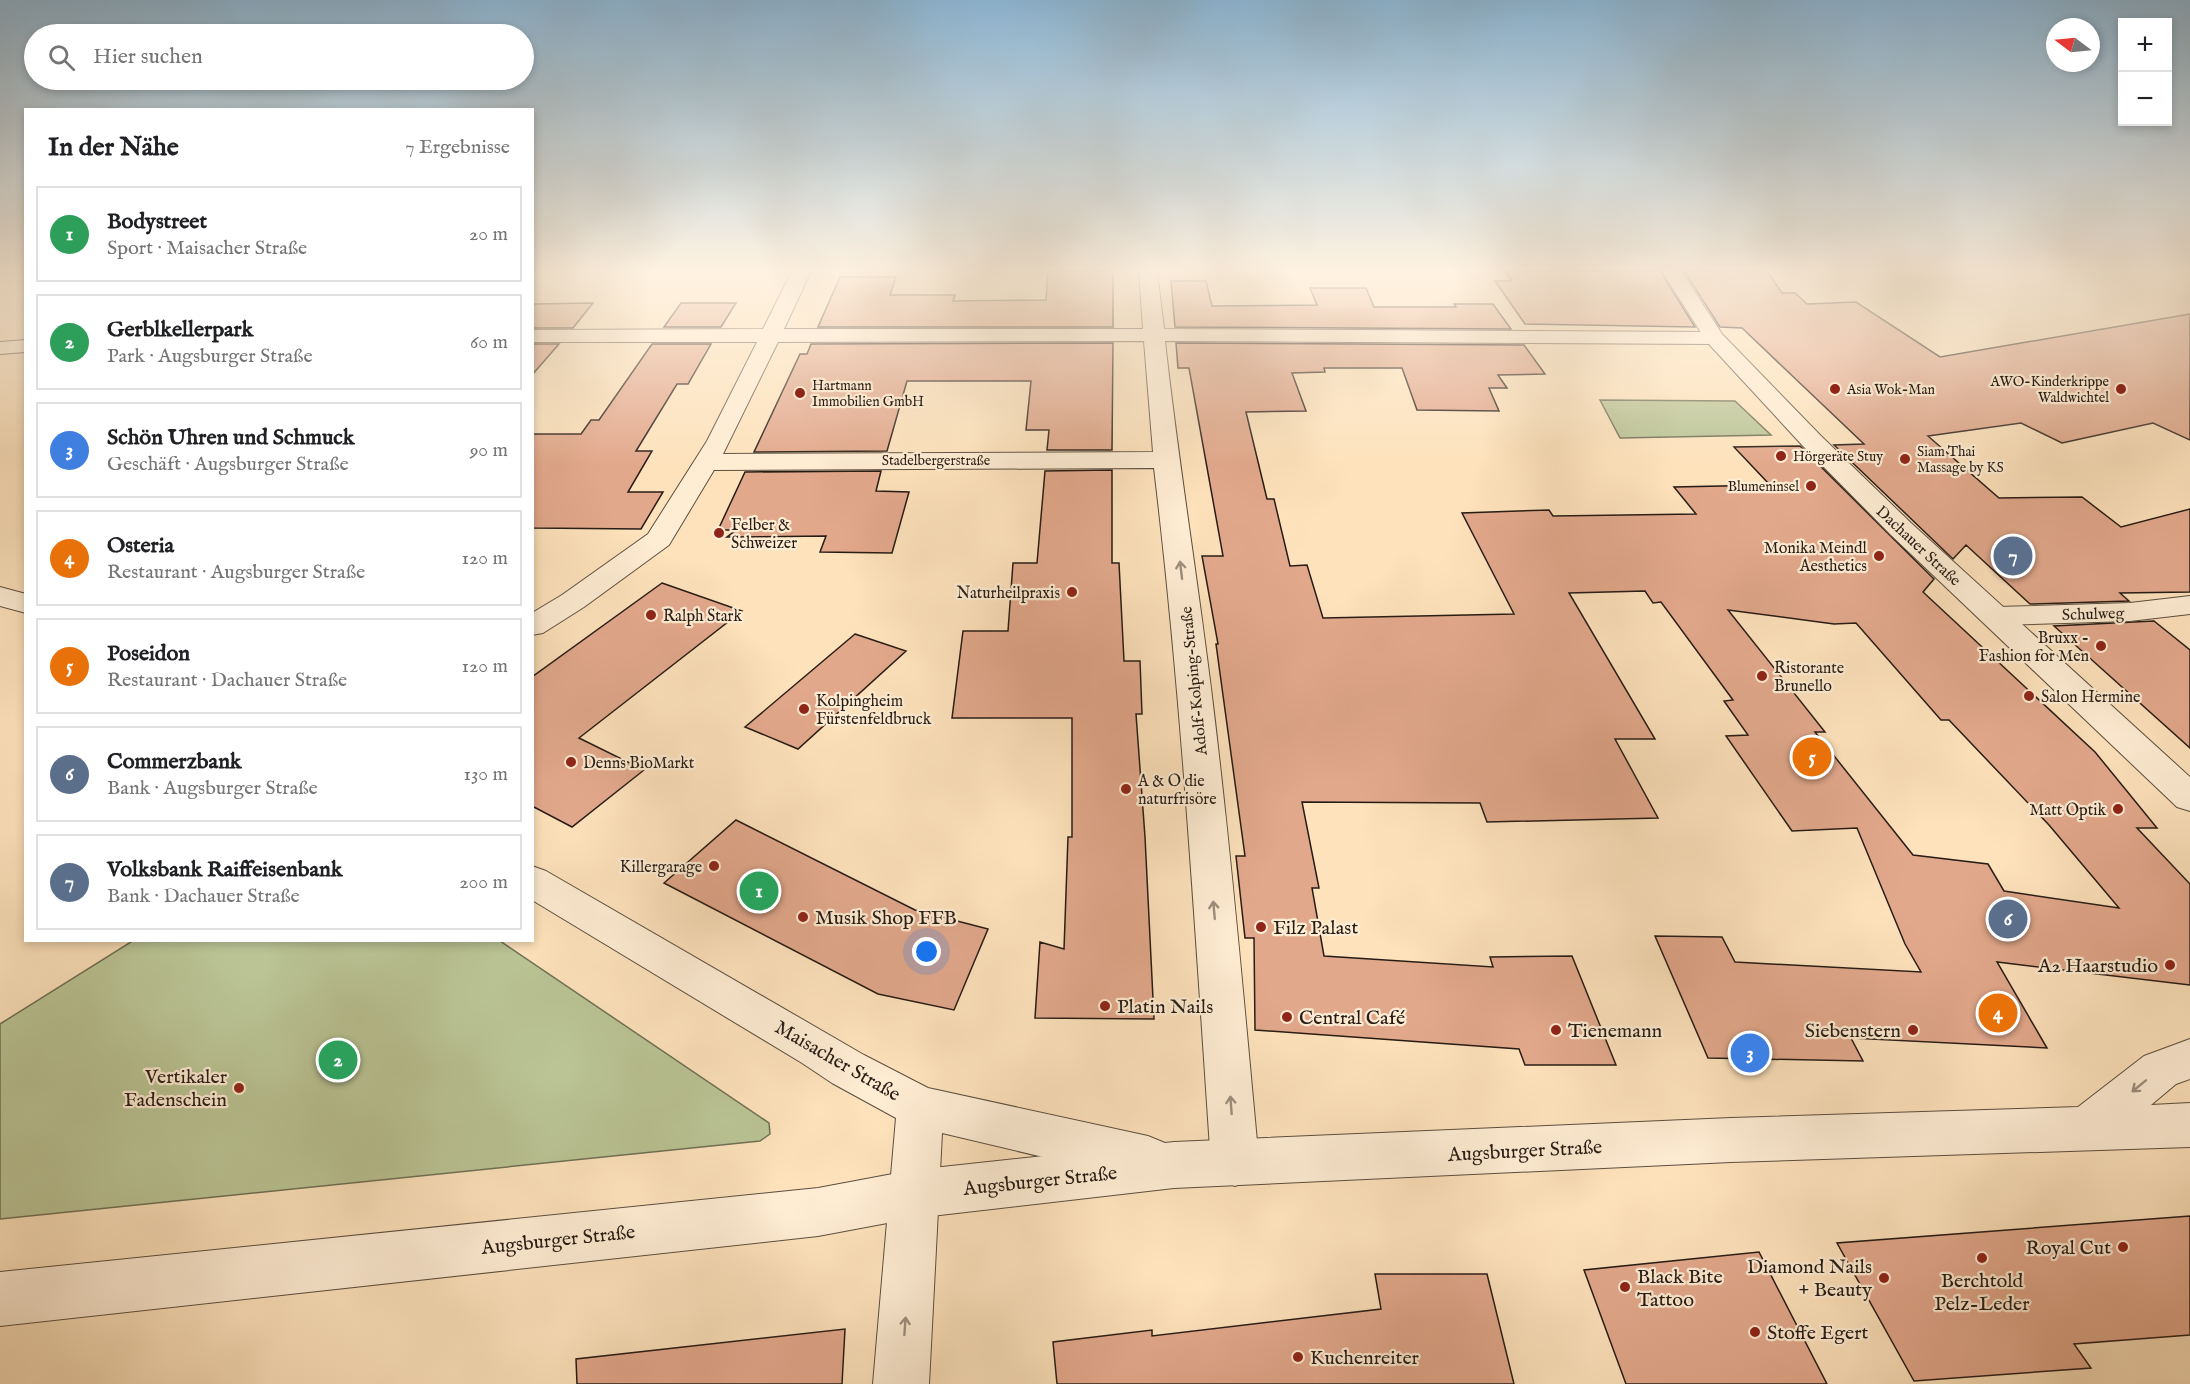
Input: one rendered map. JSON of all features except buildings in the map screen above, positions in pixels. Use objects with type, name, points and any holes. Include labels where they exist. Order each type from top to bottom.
[{"type":"street","points":[[534,336],[1042,336]]},
{"type":"street","name":"Adolf-Kolping-Straße","points":[[1155,336],[1166,460],[1201,748],[1235,1163]]},
{"type":"street","points":[[1264,336],[1714,338]]},
{"type":"street","points":[[534,625],[573,601],[659,539],[706,462],[769,337]]},
{"type":"street","name":"Dachauer Straße","points":[[1714,338],[1853,482],[2190,798]]},
{"type":"street","points":[[0,348],[24,346]]},
{"type":"street","name":"Stadelbergerstraße","points":[[706,462],[1166,460]]},
{"type":"street","points":[[0,596],[24,603]]},
{"type":"street","name":"Schulweg","points":[[1997,616],[2130,612],[2190,605]]},
{"type":"street","name":"Maisacher Straße","points":[[534,882],[818,1049],[848,1069],[920,1107],[1174,1165]]},
{"type":"street","points":[[2085,1130],[2160,1070],[2190,1059]]},
{"type":"street","points":[[901,1384],[920,1107]]},
{"type":"street","name":"Augsburger Straße","points":[[0,1299],[818,1212],[914,1194],[1174,1165],[1774,1139],[2190,1125]]},
{"type":"green space","points":[[1600,400],[1735,401],[1771,435],[1620,438]]},
{"type":"green space","points":[[131,942],[501,942],[769,1123],[770,1134],[760,1141],[0,1219],[0,1024]]},
{"type":"place","name":"Asia Wok-Man","points":[[1835,389]]},
{"type":"place","name":"AWO-Kinderkrippe Waldwichtel","points":[[2121,389]]},
{"type":"place","name":"Hartmann Immobilien GmbH","points":[[800,393]]},
{"type":"place","name":"Hörgeräte Stuy","points":[[1781,456]]},
{"type":"place","name":"Siam Thai Massage by KS","points":[[1905,459]]},
{"type":"place","name":"Blumeninsel","points":[[1811,486]]},
{"type":"place","name":"Felber & Schweizer","points":[[719,533]]},
{"type":"place","name":"Monika Meindl Aesthetics","points":[[1879,556]]},
{"type":"place","name":"Volksbank Raiffeisenbank","points":[[2013,556]]},
{"type":"place","name":"Naturheilpraxis","points":[[1072,592]]},
{"type":"place","name":"Ralph Stark","points":[[651,615]]},
{"type":"place","name":"Bruxx - Fashion for Men","points":[[2101,646]]},
{"type":"place","name":"Ristorante Brunello","points":[[1762,676]]},
{"type":"place","name":"Salon Hermine","points":[[2029,696]]},
{"type":"place","name":"Kolpingheim Fürstenfeldbruck","points":[[804,709]]},
{"type":"place","name":"Poseidon","points":[[1812,757]]},
{"type":"place","name":"Denns BioMarkt","points":[[571,762]]},
{"type":"place","name":"A & O die naturfrisöre","points":[[1126,789]]},
{"type":"place","name":"Matt Optik","points":[[2118,809]]},
{"type":"place","name":"Killergarage","points":[[714,866]]},
{"type":"place","name":"Bodystreet","points":[[759,891]]},
{"type":"place","name":"Musik Shop FFB","points":[[803,917]]},
{"type":"place","name":"Commerzbank","points":[[2008,919]]},
{"type":"place","name":"Filz Palast","points":[[1261,927]]},
{"type":"place","name":"A2 Haarstudio","points":[[2170,965]]},
{"type":"place","name":"Platin Nails","points":[[1105,1006]]},
{"type":"place","name":"Osteria","points":[[1998,1013]]},
{"type":"place","name":"Central Café","points":[[1287,1017]]},
{"type":"place","name":"Tienemann","points":[[1556,1030]]},
{"type":"place","name":"Siebenstern","points":[[1913,1030]]},
{"type":"place","name":"Schön Uhren und Schmuck","points":[[1750,1053]]},
{"type":"place","name":"Gerblkellerpark","points":[[338,1060]]},
{"type":"place","name":"Vertikaler Fadenschein","points":[[239,1088]]},
{"type":"place","name":"Royal Cut","points":[[2123,1247]]},
{"type":"place","name":"Berchtold Pelz-Leder","points":[[1982,1258]]},
{"type":"place","name":"Diamond Nails + Beauty","points":[[1884,1278]]},
{"type":"place","name":"Black Bite Tattoo","points":[[1625,1287]]},
{"type":"place","name":"Stoffe Egert","points":[[1755,1332]]},
{"type":"place","name":"Kuchenreiter","points":[[1298,1357]]}]
